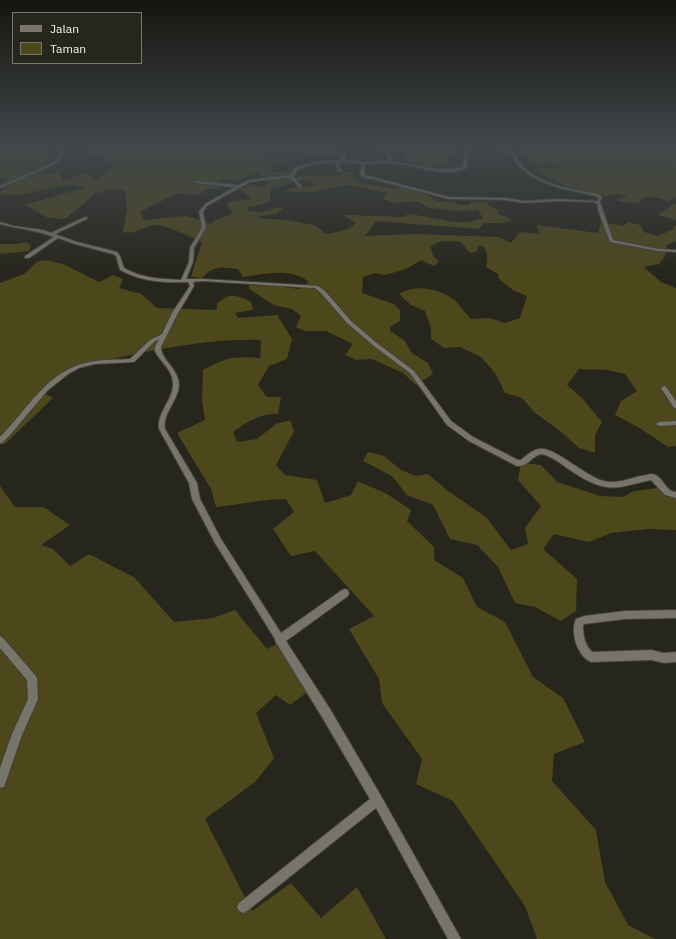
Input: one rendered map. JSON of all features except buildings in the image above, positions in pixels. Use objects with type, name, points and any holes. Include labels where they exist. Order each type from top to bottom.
[{"type":"street","points":[[187,281],[192,248],[204,227],[201,214],[203,209],[215,198],[232,190]]},
{"type":"street","points":[[417,190],[449,198],[505,199],[527,202],[576,200],[598,202]]},
{"type":"street","points":[[575,190],[600,196],[601,198],[598,202],[611,241],[658,250],[676,251]]},
{"type":"street","points":[[52,234],[86,218]]},
{"type":"street","points":[[0,223],[14,227],[43,231],[76,244],[117,254],[122,269],[129,273],[157,280],[203,280],[318,288],[349,322],[376,345],[412,372],[444,417],[455,428],[471,438],[517,463],[523,463],[537,452],[543,452],[557,459],[581,475],[597,482],[618,485],[652,477],[656,479],[668,493],[676,495]]},
{"type":"street","points":[[27,257],[58,236]]},
{"type":"street","points":[[187,281],[192,286],[163,335],[158,350],[175,377],[176,384],[175,391],[163,416],[161,424],[162,429],[193,483],[196,499],[218,541],[326,713],[455,939]]},
{"type":"street","points":[[0,441],[42,393],[66,372],[76,367],[88,364],[115,360],[132,361],[152,341],[163,335]]},
{"type":"street","points":[[664,388],[676,406]]},
{"type":"street","points":[[659,424],[676,423]]},
{"type":"street","points":[[279,640],[345,593]]},
{"type":"street","points":[[676,614],[625,615],[584,620],[579,622],[578,627],[585,651],[590,657],[651,655],[664,658],[676,657]]},
{"type":"street","points":[[0,641],[32,678],[32,699],[17,734],[0,783]]},
{"type":"street","points":[[243,907],[377,800]]},
{"type":"green space","points":[[2,190],[42,190],[16,195],[0,194]]},
{"type":"green space","points":[[76,190],[106,190],[95,194],[65,219],[48,218],[25,205]]},
{"type":"green space","points":[[122,190],[205,190],[198,195],[177,193],[140,212],[143,220],[187,216],[211,224],[218,219],[233,213],[227,206],[229,202],[251,199],[241,190],[270,190],[270,201],[248,207],[247,211],[261,212],[284,208],[276,214],[260,216],[257,218],[287,220],[314,225],[326,234],[342,231],[353,226],[356,223],[345,216],[349,215],[404,217],[408,214],[455,222],[474,221],[483,218],[478,210],[458,211],[430,208],[416,201],[394,203],[383,199],[387,193],[371,190],[412,190],[429,195],[436,201],[454,202],[459,205],[469,205],[472,202],[486,202],[489,206],[499,210],[497,214],[512,220],[502,223],[484,223],[478,229],[376,221],[365,236],[417,234],[498,237],[511,243],[520,232],[539,234],[537,225],[598,233],[601,222],[623,226],[628,222],[640,225],[644,232],[658,236],[672,230],[676,225],[676,241],[667,245],[665,256],[659,264],[644,267],[661,282],[676,288],[676,446],[668,447],[638,427],[615,415],[621,401],[637,391],[625,374],[607,370],[579,369],[567,385],[583,399],[602,422],[595,435],[595,453],[579,448],[559,430],[535,413],[522,398],[505,393],[495,373],[481,357],[460,347],[444,348],[431,339],[431,328],[425,311],[411,305],[399,294],[412,289],[426,288],[440,292],[454,300],[471,319],[489,318],[505,323],[520,318],[527,296],[513,290],[499,279],[498,274],[486,267],[487,256],[483,246],[478,246],[477,251],[470,253],[461,242],[449,241],[437,243],[430,247],[434,257],[439,262],[434,266],[421,260],[406,269],[385,275],[375,273],[363,277],[362,293],[394,304],[400,310],[400,321],[390,327],[390,331],[404,340],[412,353],[428,363],[433,374],[416,385],[403,373],[372,359],[356,360],[345,355],[353,344],[326,331],[305,331],[296,327],[301,316],[292,309],[274,305],[249,289],[249,284],[261,284],[299,289],[309,282],[302,277],[286,273],[269,273],[243,277],[238,269],[218,268],[210,271],[202,278],[191,277],[202,242],[173,229],[157,225],[128,233],[123,232],[127,208],[125,190]]},
{"type":"green space","points":[[285,190],[324,190],[314,192],[288,192]]},
{"type":"green space","points":[[580,190],[676,190],[676,197],[667,201],[655,197],[648,197],[644,198],[638,204],[616,200],[628,197],[620,194],[605,196]]},
{"type":"green space","points":[[676,203],[676,220],[658,215],[673,204]]},
{"type":"green space","points":[[26,242],[31,246],[29,251],[0,254],[0,244],[16,244]]},
{"type":"green space","points":[[45,260],[63,264],[99,282],[113,275],[123,279],[119,288],[141,294],[157,308],[217,310],[217,304],[222,300],[230,296],[237,296],[251,302],[253,310],[235,313],[238,318],[277,315],[292,339],[287,359],[269,366],[258,385],[267,397],[281,397],[278,414],[265,415],[249,421],[233,432],[237,442],[257,439],[276,424],[290,420],[294,431],[276,465],[285,475],[317,480],[325,503],[351,495],[358,481],[387,494],[411,510],[407,521],[434,547],[434,560],[463,578],[477,607],[505,622],[533,677],[563,698],[585,742],[554,754],[552,781],[596,830],[605,882],[628,925],[655,939],[537,939],[525,906],[453,801],[416,784],[422,759],[382,703],[379,679],[349,629],[374,616],[315,551],[291,556],[273,529],[294,512],[286,499],[216,507],[211,489],[177,433],[205,420],[202,401],[203,370],[218,362],[230,358],[260,358],[261,340],[197,343],[155,350],[92,363],[80,367],[44,393],[53,398],[6,443],[0,445],[0,283],[24,274],[37,262]]},
{"type":"green space","points":[[368,452],[384,456],[401,470],[416,476],[428,474],[448,491],[486,517],[511,550],[528,544],[525,528],[541,506],[518,480],[521,463],[541,465],[557,482],[600,496],[623,497],[634,491],[658,488],[671,495],[676,495],[676,530],[647,529],[611,533],[589,542],[554,534],[543,549],[577,579],[576,611],[561,621],[535,607],[515,603],[498,567],[477,545],[450,539],[433,505],[407,495],[392,476],[363,461]]},
{"type":"green space","points":[[0,486],[15,507],[43,507],[70,525],[41,545],[53,549],[70,566],[89,554],[135,578],[174,622],[213,618],[235,610],[267,649],[281,642],[310,690],[290,705],[276,695],[256,713],[274,758],[256,781],[205,819],[252,911],[291,883],[321,918],[357,887],[386,939],[0,939]]}]
